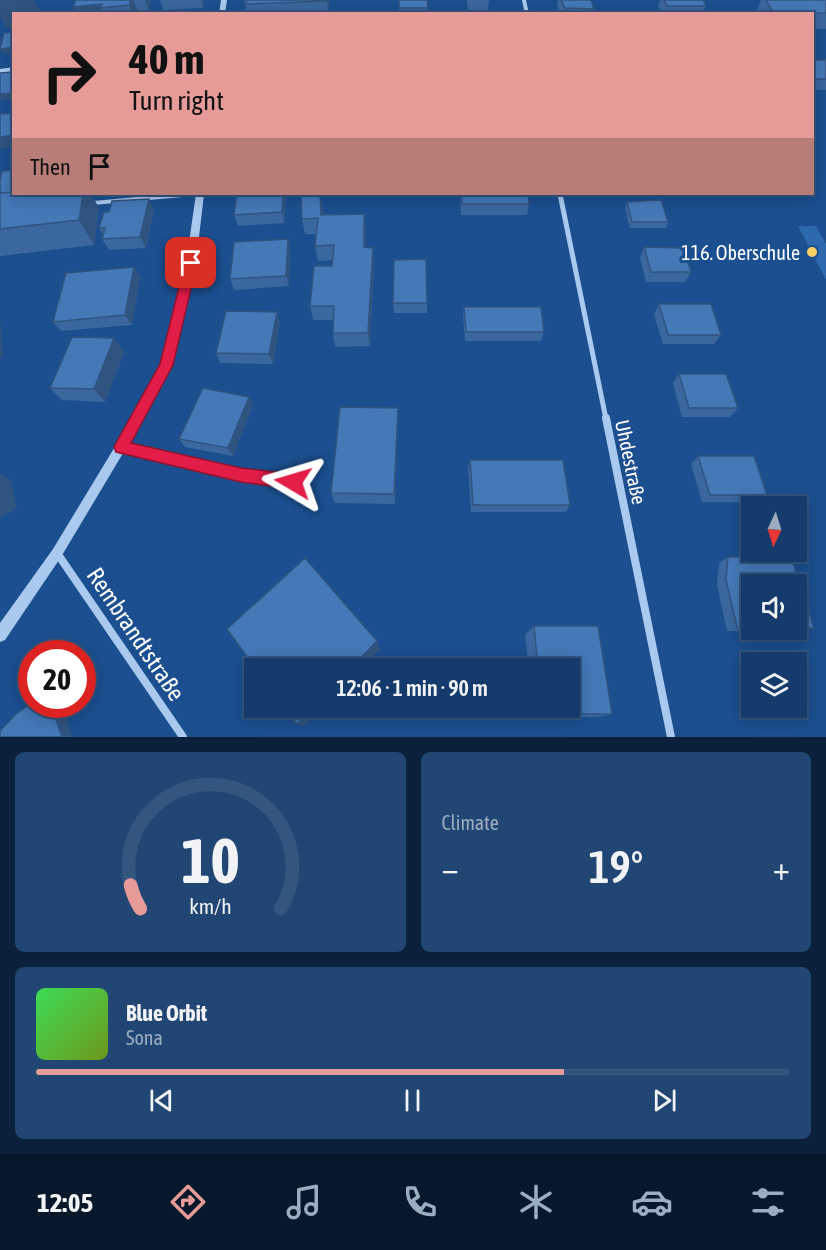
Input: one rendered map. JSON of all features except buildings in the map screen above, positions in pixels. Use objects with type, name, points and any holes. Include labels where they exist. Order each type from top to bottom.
[{"type":"street","points":[[0,635],[57,553],[167,365],[191,263],[200,195]]},
{"type":"street","name":"Uhdestraße","points":[[560,195],[671,737]]},
{"type":"street","name":"Rembrandtstraße","points":[[57,553],[183,737]]},
{"type":"lane","points":[[91,204],[184,195]]},
{"type":"lane","points":[[121,447],[220,471],[293,482]]},
{"type":"shaded area","points":[[798,226],[816,226],[826,244],[826,280]]},
{"type":"place","name":"116. Oberschule","points":[[812,252]]},
{"type":"route","points":[[191,263],[179,324],[167,365],[121,447],[190,465],[293,482]]}]
